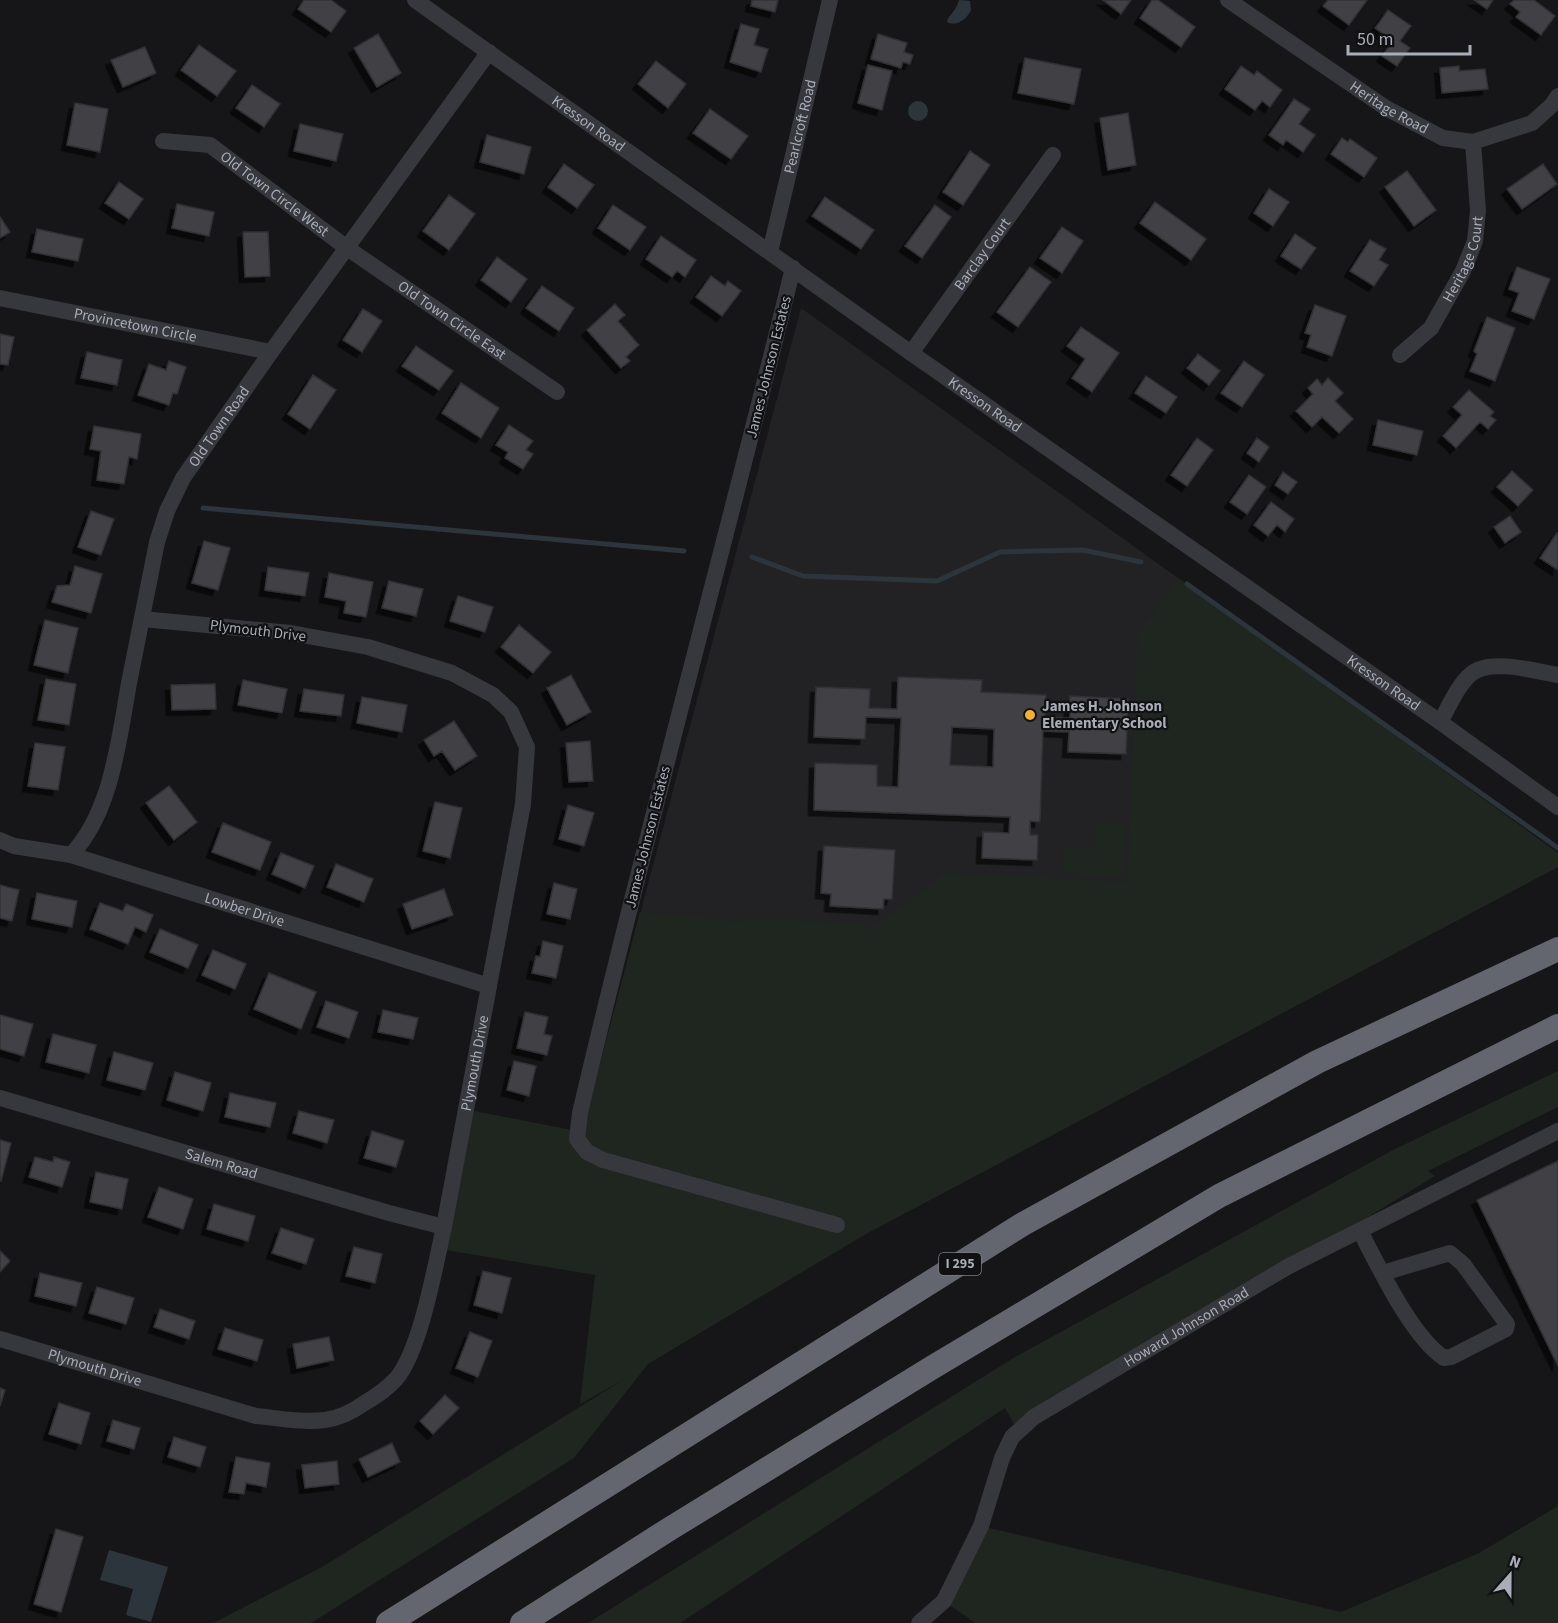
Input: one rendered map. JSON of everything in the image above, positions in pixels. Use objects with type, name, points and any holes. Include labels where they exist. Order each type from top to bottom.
[{"type":"highway","name":"I 295","points":[[388,1623],[1023,1224],[1317,1062],[1558,949]]},
{"type":"highway","points":[[522,1623],[671,1528],[912,1380],[1219,1196],[1558,1026]]},
{"type":"street","name":"Kresson Road","points":[[415,0],[911,353],[1440,722],[1558,807]]},
{"type":"street","name":"Pearlcroft Road","points":[[770,252],[830,0]]},
{"type":"street","name":"Heritage Road","points":[[1228,0],[1386,108],[1443,138],[1473,142],[1532,123],[1556,104]]},
{"type":"street","name":"Old Town Road","points":[[70,855],[83,842],[104,801],[158,542],[166,511],[183,478],[270,352],[489,52]]},
{"type":"street","name":"Old Town Circle West","points":[[163,141],[210,145],[347,248]]},
{"type":"street","name":"Heritage Court","points":[[1400,355],[1431,328],[1463,271],[1475,241],[1478,211],[1473,142]]},
{"type":"street","name":"Barclay Court","points":[[911,353],[1053,155]]},
{"type":"street","name":"Old Town Circle East","points":[[347,248],[557,392]]},
{"type":"street","name":"James Johnson Estates","points":[[793,268],[714,584],[638,873],[583,1101],[577,1139],[587,1152],[603,1160],[837,1225]]},
{"type":"street","name":"Provincetown Circle","points":[[0,298],[270,352]]},
{"type":"street","name":"Plymouth Drive","points":[[0,1339],[256,1416],[300,1421],[326,1420],[351,1412],[381,1394],[402,1370],[418,1332],[444,1227],[523,804],[527,747],[512,712],[494,695],[452,674],[368,647],[291,633],[142,619]]},
{"type":"street","points":[[1440,722],[1462,684],[1472,673],[1484,668],[1502,666],[1558,675]]},
{"type":"street","name":"Lowber Drive","points":[[0,840],[14,846],[70,855],[489,986]]},
{"type":"street","name":"Salem Road","points":[[0,1098],[378,1210],[444,1227]]},
{"type":"street","name":"Howard Johnson Road","points":[[919,1623],[944,1601],[981,1526],[1002,1458],[1012,1437],[1034,1417],[1289,1266],[1558,1131]]},
{"type":"street","points":[[1360,1231],[1404,1312],[1436,1353],[1444,1358],[1451,1357],[1506,1329],[1507,1324],[1463,1264],[1450,1253],[1383,1273]]},
{"type":"shaded area","points":[[959,0],[970,1],[971,10],[958,23],[947,22],[956,8]]},
{"type":"shaded area","points":[[918,101],[925,104],[928,111],[925,118],[918,121],[911,118],[908,111],[911,104]]},
{"type":"shaded area","name":"James H. Johnson Elementary School","points":[[801,308],[1558,853],[1558,867],[582,1133]]},
{"type":"shaded area","points":[[1178,578],[1558,853],[1558,867],[866,1234],[648,1364],[574,1458],[311,1623],[213,1623],[322,1567],[623,1380],[580,1404],[595,1275],[433,1248],[459,1108],[582,1132],[640,912],[745,922],[746,918],[864,924],[861,929],[870,929],[937,881],[942,873],[1127,882],[1137,636]]},
{"type":"shaded area","points":[[1097,822],[1125,823],[1122,876],[1062,873],[1063,848],[1095,849]]},
{"type":"shaded area","points":[[1558,1071],[1558,1107],[1428,1171],[1435,1176],[1018,1431],[1005,1408],[680,1623],[588,1623],[1015,1357],[1393,1150]]},
{"type":"shaded area","points":[[1558,1506],[1558,1623],[975,1623],[944,1601],[981,1526],[1341,1612],[1479,1553]]},
{"type":"shaded area","points":[[109,1550],[168,1567],[151,1622],[126,1615],[133,1589],[100,1580]]},
{"type":"building","points":[[304,0],[331,0],[346,11],[331,32],[298,9]]},
{"type":"building","points":[[752,0],[778,0],[775,12],[751,6]]},
{"type":"building","points":[[1103,0],[1131,0],[1121,14]]},
{"type":"building","points":[[1152,0],[1158,0],[1195,27],[1181,47],[1140,18]]},
{"type":"building","points":[[1328,0],[1367,0],[1349,25],[1323,6]]},
{"type":"building","points":[[1474,0],[1493,0],[1487,9]]},
{"type":"building","points":[[1514,0],[1534,0],[1555,16],[1541,35],[1516,17],[1520,12],[1510,4]]},
{"type":"building","points":[[1388,10],[1411,26],[1400,41],[1410,48],[1397,66],[1382,56],[1393,41],[1375,28]]},
{"type":"building","points":[[741,24],[759,29],[754,45],[768,49],[761,72],[730,62]]},
{"type":"building","points":[[378,34],[401,73],[377,87],[354,48]]},
{"type":"building","points":[[878,34],[907,43],[904,52],[913,55],[910,64],[903,62],[901,68],[871,59]]},
{"type":"building","points":[[199,45],[236,71],[217,96],[181,70]]},
{"type":"building","points":[[145,47],[156,73],[123,87],[111,60]]},
{"type":"building","points":[[1025,58],[1081,69],[1074,104],[1018,93]]},
{"type":"building","points":[[656,61],[686,84],[668,108],[638,84]]},
{"type":"building","points":[[868,65],[892,71],[882,110],[858,103]]},
{"type":"building","points":[[1241,66],[1254,75],[1257,71],[1282,90],[1270,107],[1262,101],[1255,110],[1225,89]]},
{"type":"building","points":[[1459,66],[1459,71],[1485,69],[1488,89],[1442,93],[1440,68]]},
{"type":"building","points":[[252,85],[280,104],[264,127],[236,108]]},
{"type":"building","points":[[1294,99],[1310,109],[1299,124],[1315,135],[1303,152],[1286,140],[1283,145],[1269,135]]},
{"type":"building","points":[[75,103],[108,109],[100,152],[67,145]]},
{"type":"building","points":[[710,109],[748,136],[731,159],[693,133]]},
{"type":"building","points":[[1128,113],[1136,165],[1108,170],[1100,118]]},
{"type":"building","points":[[300,124],[343,134],[336,161],[294,151]]},
{"type":"building","points":[[487,135],[531,147],[524,174],[480,162]]},
{"type":"building","points":[[1342,138],[1348,142],[1350,139],[1377,158],[1364,177],[1331,154]]},
{"type":"building","points":[[970,151],[990,165],[963,205],[943,192]]},
{"type":"building","points":[[564,164],[594,185],[577,208],[548,187]]},
{"type":"building","points":[[1543,164],[1557,184],[1522,209],[1507,189]]},
{"type":"building","points":[[1407,171],[1436,210],[1414,226],[1385,187]]},
{"type":"building","points":[[119,182],[143,199],[129,219],[105,203]]},
{"type":"building","points":[[1269,189],[1289,202],[1273,226],[1254,213]]},
{"type":"building","points":[[449,195],[475,214],[449,250],[423,231]]},
{"type":"building","points":[[825,197],[874,230],[861,249],[812,216]]},
{"type":"building","points":[[1155,202],[1206,239],[1191,260],[1140,223]]},
{"type":"building","points":[[177,204],[214,212],[209,236],[172,228]]},
{"type":"building","points":[[613,205],[646,227],[630,250],[598,228]]},
{"type":"building","points":[[935,205],[951,217],[922,258],[905,246]]},
{"type":"building","points":[[0,217],[10,232],[0,238]]},
{"type":"building","points":[[1062,227],[1083,241],[1062,273],[1040,258]]},
{"type":"building","points":[[37,229],[83,239],[78,261],[32,252]]},
{"type":"building","points":[[243,232],[268,232],[270,276],[245,277]]},
{"type":"building","points":[[1295,234],[1316,248],[1301,269],[1281,256]]},
{"type":"building","points":[[661,236],[696,260],[685,277],[677,271],[672,277],[646,259]]},
{"type":"building","points":[[1370,240],[1386,249],[1379,260],[1388,265],[1374,286],[1350,271]]},
{"type":"building","points":[[497,257],[527,279],[511,302],[481,280]]},
{"type":"building","points":[[1030,267],[1051,282],[1018,327],[997,312]]},
{"type":"building","points":[[1517,267],[1550,279],[1534,319],[1512,311],[1519,293],[1509,289]]},
{"type":"building","points":[[711,276],[725,286],[728,281],[741,291],[722,316],[696,297]]},
{"type":"building","points":[[542,286],[574,308],[559,331],[526,308]]},
{"type":"building","points":[[615,304],[625,315],[618,321],[639,345],[626,357],[630,361],[621,368],[587,330]]},
{"type":"building","points":[[1315,305],[1346,316],[1332,356],[1307,347],[1311,335],[1305,333]]},
{"type":"building","points":[[363,309],[382,321],[362,352],[343,340]]},
{"type":"building","points":[[1487,317],[1515,328],[1495,381],[1470,371],[1477,354],[1474,351]]},
{"type":"building","points":[[1081,327],[1119,353],[1092,392],[1072,378],[1085,359],[1067,346]]},
{"type":"building","points":[[0,334],[14,337],[8,365],[0,364]]},
{"type":"building","points":[[416,346],[453,371],[439,390],[402,366]]},
{"type":"building","points":[[87,352],[122,360],[117,385],[81,378]]},
{"type":"building","points":[[1198,354],[1220,371],[1209,385],[1187,368]]},
{"type":"building","points":[[169,361],[186,367],[177,394],[173,393],[169,405],[138,395],[149,364],[166,370]]},
{"type":"building","points":[[1244,361],[1264,375],[1242,407],[1221,393]]},
{"type":"building","points":[[313,375],[336,390],[310,429],[288,414]]},
{"type":"building","points":[[1146,376],[1177,397],[1166,413],[1135,393]]},
{"type":"building","points":[[1328,378],[1343,393],[1335,401],[1353,419],[1339,433],[1322,417],[1312,427],[1296,411],[1313,394],[1308,388],[1317,379],[1322,385]]},
{"type":"building","points":[[461,383],[499,408],[481,438],[442,413]]},
{"type":"building","points":[[1469,390],[1494,412],[1490,416],[1496,420],[1488,429],[1480,422],[1456,448],[1443,436],[1462,415],[1453,407]]},
{"type":"building","points":[[1378,420],[1423,431],[1417,455],[1373,445]]},
{"type":"building","points":[[509,425],[533,441],[526,450],[533,454],[523,469],[505,458],[508,452],[496,445]]},
{"type":"building","points":[[94,426],[141,434],[137,459],[129,457],[124,484],[97,480],[101,451],[90,449]]},
{"type":"building","points":[[1197,438],[1213,450],[1187,486],[1171,475]]},
{"type":"building","points":[[1257,438],[1269,447],[1259,462],[1247,453]]},
{"type":"building","points":[[1512,471],[1533,490],[1518,506],[1497,487]]},
{"type":"building","points":[[1283,472],[1297,482],[1288,494],[1275,485]]},
{"type":"building","points":[[1249,475],[1266,487],[1247,514],[1230,502]]},
{"type":"building","points":[[1271,502],[1294,519],[1285,532],[1277,525],[1268,536],[1254,525]]},
{"type":"building","points":[[91,511],[114,519],[101,555],[78,547]]},
{"type":"building","points":[[1510,516],[1521,532],[1505,543],[1494,527]]},
{"type":"building","points":[[1558,534],[1558,570],[1540,558]]},
{"type":"building","points":[[204,541],[230,548],[218,590],[192,583]]},
{"type":"building","points":[[75,566],[102,574],[91,613],[52,602],[57,586],[70,585]]},
{"type":"building","points":[[268,567],[309,573],[305,596],[265,590]]},
{"type":"building","points":[[329,573],[373,582],[366,617],[344,613],[346,601],[325,597]]},
{"type":"building","points":[[389,581],[423,589],[416,616],[382,608]]},
{"type":"building","points":[[458,596],[493,607],[485,632],[450,621]]},
{"type":"building","points":[[45,620],[78,628],[68,673],[34,665]]},
{"type":"building","points":[[519,625],[551,652],[533,673],[501,647]]},
{"type":"building","points":[[571,675],[591,712],[567,725],[547,688]]},
{"type":"building","points":[[898,677],[982,680],[981,692],[1046,695],[1045,717],[1070,718],[1070,696],[1128,699],[1126,754],[1068,752],[1069,732],[1043,731],[1040,822],[1030,821],[1030,835],[1038,835],[1037,860],[982,858],[983,832],[1009,833],[1010,817],[814,810],[815,763],[877,765],[877,786],[898,787],[901,718],[866,717],[865,739],[814,737],[816,687],[870,689],[869,708],[897,709]],"holes":[[[952,727],[994,729],[993,767],[950,765]]]},
{"type":"building","points":[[46,679],[76,684],[69,725],[38,720]]},
{"type":"building","points":[[243,680],[287,689],[282,713],[238,705]]},
{"type":"building","points":[[215,684],[216,709],[172,710],[171,685]]},
{"type":"building","points":[[304,689],[344,695],[341,716],[300,711]]},
{"type":"building","points":[[362,697],[407,705],[402,732],[357,723]]},
{"type":"building","points":[[454,721],[477,756],[455,770],[442,751],[434,756],[424,740]]},
{"type":"building","points":[[590,741],[593,781],[569,782],[566,743]]},
{"type":"building","points":[[35,743],[65,747],[58,790],[28,786]]},
{"type":"building","points":[[169,786],[197,822],[174,840],[146,803]]},
{"type":"building","points":[[435,802],[462,808],[450,858],[423,851]]},
{"type":"building","points":[[568,805],[594,813],[584,846],[559,839]]},
{"type":"building","points":[[223,823],[271,842],[260,870],[212,852]]},
{"type":"building","points":[[824,846],[895,850],[892,899],[884,899],[883,909],[830,906],[831,894],[821,893]]},
{"type":"building","points":[[281,853],[314,866],[305,888],[272,874]]},
{"type":"building","points":[[336,864],[373,879],[364,902],[327,887]]},
{"type":"building","points":[[554,883],[577,889],[570,919],[547,914]]},
{"type":"building","points":[[0,885],[19,890],[12,921],[0,918]]},
{"type":"building","points":[[444,889],[453,915],[412,929],[403,904]]},
{"type":"building","points":[[37,893],[77,901],[72,927],[32,919]]},
{"type":"building","points":[[100,903],[123,911],[126,904],[153,915],[146,932],[135,927],[128,944],[90,929]]},
{"type":"building","points":[[160,929],[198,945],[188,968],[150,952]]},
{"type":"building","points":[[543,941],[563,946],[556,978],[532,973],[536,956],[540,957]]},
{"type":"building","points":[[213,950],[246,964],[235,989],[202,975]]},
{"type":"building","points":[[269,973],[316,992],[301,1029],[254,1009]]},
{"type":"building","points":[[326,1001],[358,1012],[349,1038],[317,1027]]},
{"type":"building","points":[[383,1010],[418,1018],[413,1039],[378,1032]]},
{"type":"building","points":[[525,1012],[548,1017],[544,1034],[552,1036],[547,1055],[517,1048]]},
{"type":"building","points":[[0,1015],[33,1024],[24,1056],[0,1049]]},
{"type":"building","points":[[53,1034],[96,1045],[89,1073],[46,1062]]},
{"type":"building","points":[[114,1052],[153,1063],[145,1090],[107,1080]]},
{"type":"building","points":[[514,1061],[536,1066],[529,1096],[507,1090]]},
{"type":"building","points":[[175,1072],[211,1083],[203,1111],[167,1100]]},
{"type":"building","points":[[230,1093],[276,1103],[270,1127],[225,1117]]},
{"type":"building","points":[[299,1111],[334,1120],[327,1143],[293,1133]]},
{"type":"building","points":[[372,1131],[404,1141],[396,1167],[364,1158]]},
{"type":"building","points":[[0,1140],[11,1143],[1,1181],[0,1180]]},
{"type":"building","points":[[35,1157],[53,1162],[54,1157],[70,1162],[62,1187],[29,1177]]},
{"type":"building","points":[[1558,1161],[1558,1366],[1477,1200]]},
{"type":"building","points":[[96,1172],[128,1179],[122,1209],[90,1202]]},
{"type":"building","points":[[159,1187],[193,1199],[183,1229],[148,1217]]},
{"type":"building","points":[[214,1204],[255,1216],[248,1241],[207,1229]]},
{"type":"building","points":[[281,1228],[314,1239],[306,1264],[272,1253]]},
{"type":"building","points":[[354,1247],[382,1254],[375,1283],[346,1276]]},
{"type":"building","points":[[0,1251],[10,1261],[0,1272]]},
{"type":"building","points":[[483,1271],[511,1278],[502,1313],[474,1305]]},
{"type":"building","points":[[40,1273],[82,1283],[76,1306],[35,1296]]},
{"type":"building","points":[[97,1287],[134,1298],[126,1324],[89,1313]]},
{"type":"building","points":[[160,1309],[195,1321],[189,1339],[154,1327]]},
{"type":"building","points":[[225,1328],[263,1340],[257,1361],[218,1349]]},
{"type":"building","points":[[470,1332],[492,1341],[478,1377],[456,1368]]},
{"type":"building","points":[[329,1337],[334,1360],[297,1368],[293,1344]]},
{"type":"building","points":[[0,1388],[5,1390],[0,1406]]},
{"type":"building","points":[[445,1395],[459,1408],[433,1434],[420,1421]]},
{"type":"building","points":[[59,1403],[90,1413],[81,1444],[49,1434]]},
{"type":"building","points":[[113,1420],[140,1428],[134,1449],[107,1441]]},
{"type":"building","points":[[174,1437],[206,1447],[200,1467],[168,1457]]},
{"type":"building","points":[[392,1443],[400,1462],[368,1477],[359,1459]]},
{"type":"building","points":[[236,1457],[270,1463],[266,1487],[246,1483],[244,1494],[229,1492]]},
{"type":"building","points":[[337,1461],[339,1484],[305,1488],[302,1465]]},
{"type":"building","points":[[56,1529],[83,1537],[61,1612],[34,1604]]},
{"type":"waterway","points":[[203,508],[684,551]]},
{"type":"waterway","points":[[752,557],[803,576],[937,581],[1000,552],[1083,550],[1141,562]]},
{"type":"waterway","points":[[1187,584],[1558,848]]},
{"type":"place","name":"James H. Johnson Elementary School","points":[[1030,715]]}]
